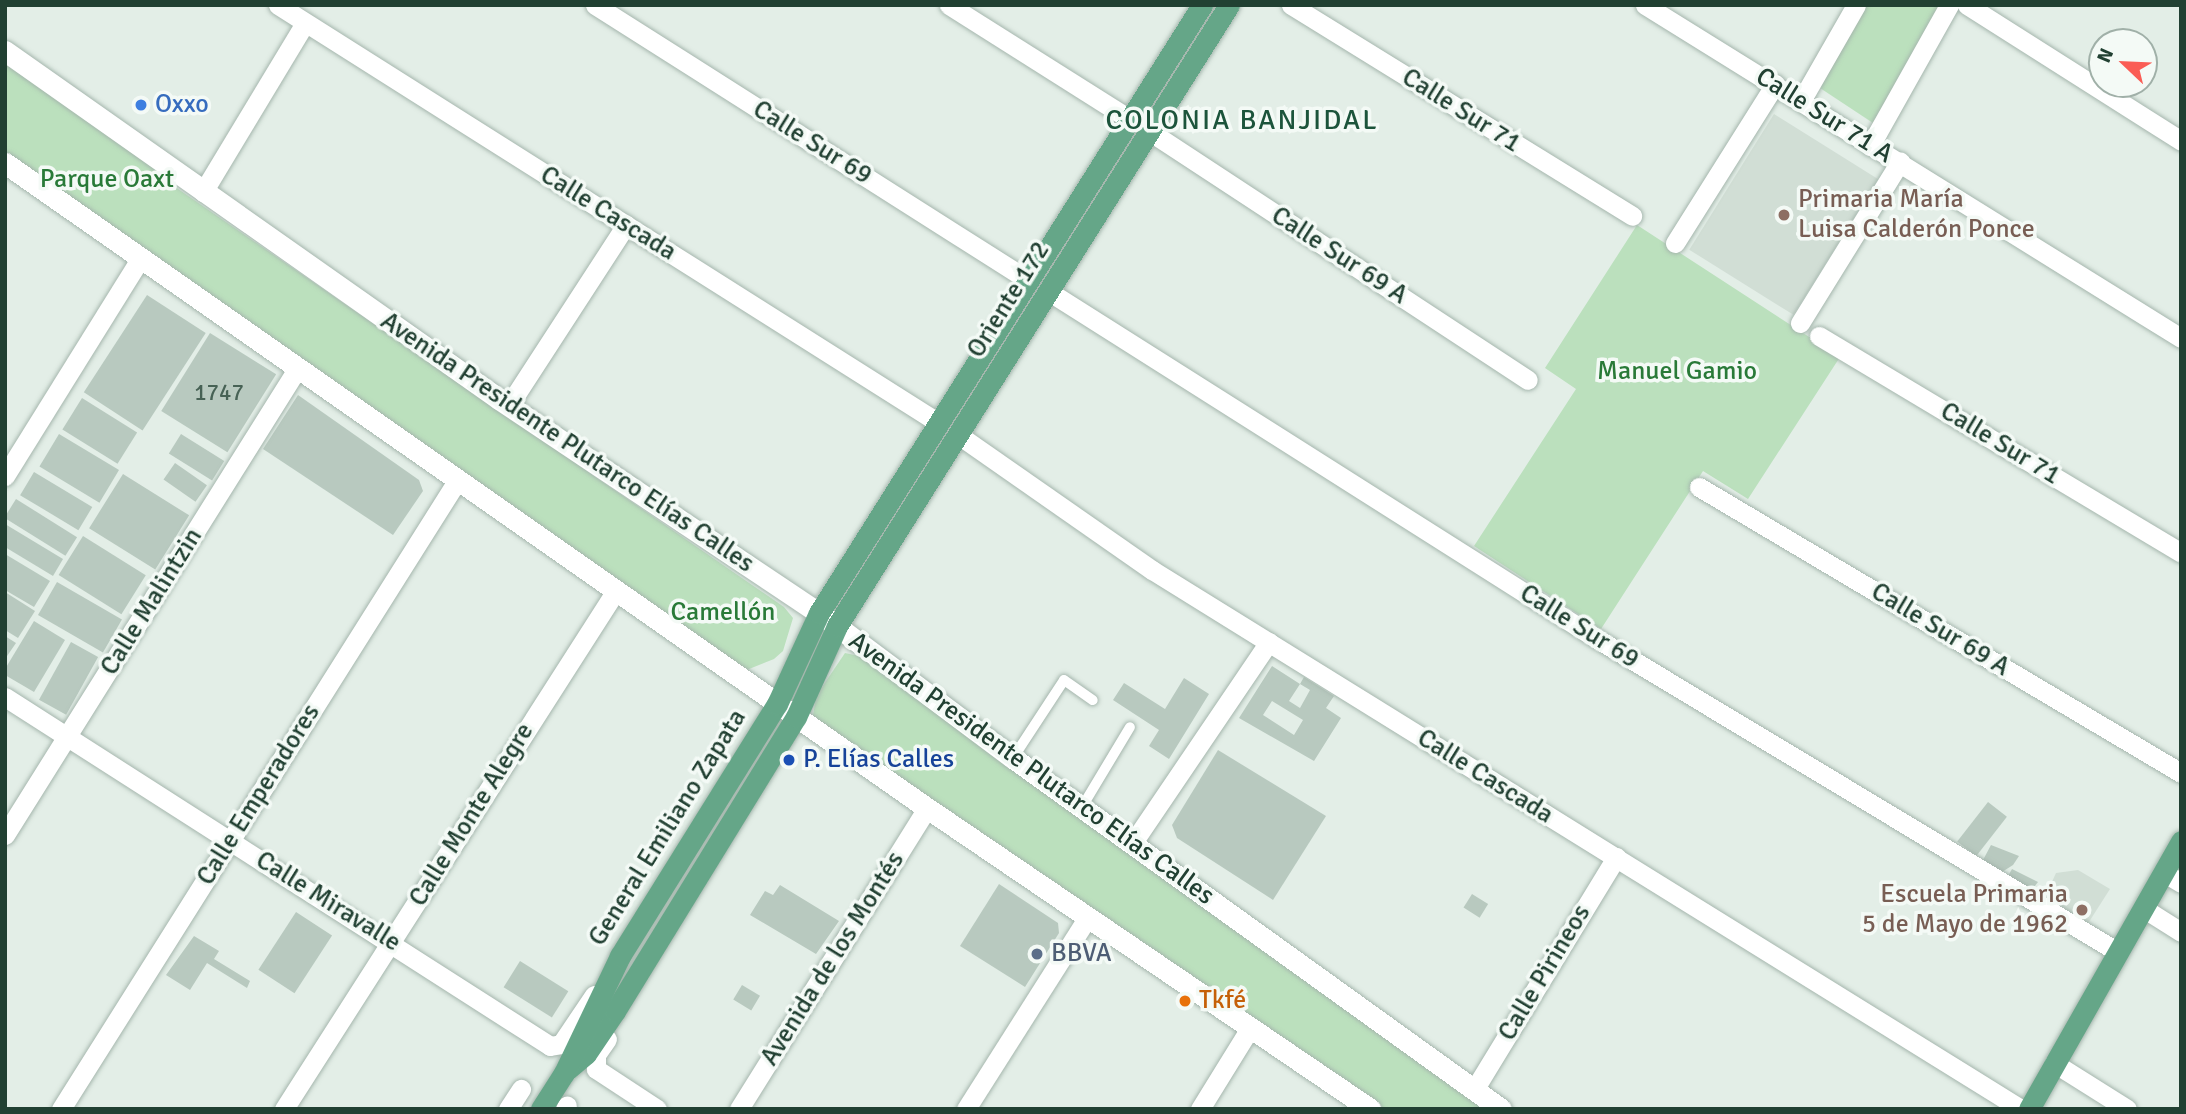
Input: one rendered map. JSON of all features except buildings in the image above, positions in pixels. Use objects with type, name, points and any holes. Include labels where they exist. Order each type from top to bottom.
[{"type":"main road","name":"Oriente 172","points":[[828,619],[948,428],[1028,280],[1202,5]]},
{"type":"main road","name":"Oriente 172","points":[[948,428],[1048,291],[1229,5]]},
{"type":"main road","name":"Avenida Presidente Plutarco Elías Calles","points":[[5,51],[509,405],[828,619],[1081,808],[1501,1109]]},
{"type":"main road","points":[[5,163],[615,592],[1087,918],[1370,1109]]},
{"type":"main road","name":"General Emiliano Zapata","points":[[541,1109],[564,1073],[620,956],[828,619]]},
{"type":"main road","name":"General Emiliano Zapata","points":[[564,1073],[586,1054],[615,1011],[796,717],[828,619]]},
{"type":"main road","points":[[2029,1109],[2143,908],[2172,877],[2181,841]]},
{"type":"street","name":"Calle Cascada","points":[[278,5],[948,428],[1152,570],[2021,1109]]},
{"type":"street","name":"Calle Sur 69","points":[[595,5],[1028,280]]},
{"type":"street","points":[[949,5],[1129,119]]},
{"type":"street","name":"Calle Sur 71","points":[[1291,5],[1632,216]]},
{"type":"street","name":"Calle Sur 71 A","points":[[1645,5],[2181,338]]},
{"type":"street","points":[[1801,101],[1856,5]]},
{"type":"street","points":[[1870,146],[1949,5]]},
{"type":"street","points":[[1967,5],[2181,141]]},
{"type":"street","points":[[203,192],[305,23]]},
{"type":"street","points":[[1675,243],[1774,85]]},
{"type":"street","name":"Calle Sur 69 A","points":[[1149,131],[1528,380]]},
{"type":"street","points":[[1800,323],[1900,163]]},
{"type":"street","points":[[509,405],[626,225]]},
{"type":"street","points":[[5,476],[140,259]]},
{"type":"street","name":"Calle Sur 69","points":[[1048,291],[1600,640],[2118,952]]},
{"type":"street","name":"Calle Sur 71","points":[[1819,336],[2181,553]]},
{"type":"street","name":"Calle Malintzin","points":[[5,835],[297,369]]},
{"type":"street","name":"Calle Emperadores","points":[[61,1109],[457,481]]},
{"type":"street","name":"Calle Sur 69 A","points":[[1699,487],[2181,774]]},
{"type":"street","name":"Calle Monte Alegre","points":[[284,1109],[615,592]]},
{"type":"street","points":[[1132,844],[1269,642]]},
{"type":"street","name":"Calle Miravalle","points":[[5,697],[553,1047],[563,1041],[620,956]]},
{"type":"street","name":"Avenida de los Montés","points":[[739,1109],[927,808]]},
{"type":"street","name":"Calle Pirineos","points":[[1474,1090],[1616,857]]},
{"type":"street","points":[[2143,908],[2181,932]]},
{"type":"street","points":[[966,1109],[1087,918]]},
{"type":"street","points":[[615,1011],[594,1065],[657,1109]]},
{"type":"street","points":[[1200,1109],[1250,1028]]},
{"type":"street","points":[[2054,1063],[2127,1109]]},
{"type":"street","points":[[508,1109],[521,1089]]},
{"type":"lane","points":[[1013,758],[1064,680],[1093,700]]},
{"type":"lane","points":[[1081,808],[1130,727]]},
{"type":"shaded area","name":"Primaria María Luisa Calderón Ponce","points":[[1774,114],[1878,179],[1794,315],[1689,250]]},
{"type":"shaded area","name":"Escuela Primaria 5 de Mayo de 1962","points":[[2078,870],[2110,889],[2087,925],[2046,895],[2056,873]]},
{"type":"green space","points":[[1866,5],[1939,5],[1873,123],[1820,88]]},
{"type":"green space","name":"Camellón","points":[[5,63],[171,178],[168,182],[784,607],[793,618],[783,651],[774,659],[744,671],[5,156]]},
{"type":"green space","name":"Manuel Gamio","points":[[1637,225],[1840,357],[1748,499],[1703,471],[1601,629],[1474,546],[1576,389],[1545,368]]},
{"type":"green space","points":[[845,653],[859,656],[1492,1109],[1381,1109],[812,723],[816,696]]},
{"type":"place","name":"Oxxo","points":[[141,105]]},
{"type":"place","name":"Primaria María Luisa Calderón Ponce","points":[[1784,215]]},
{"type":"place","name":"P. Elías Calles","points":[[789,760]]},
{"type":"place","name":"Escuela Primaria 5 de Mayo de 1962","points":[[2082,910]]},
{"type":"place","name":"BBVA","points":[[1037,954]]},
{"type":"place","name":"Tkfé","points":[[1185,1001]]},
{"type":"district","name":"COLONIA BANJIDAL","points":[[1242,120]]},
{"type":"park label","name":"Parque Oaxt","points":[[107,180]]}]
